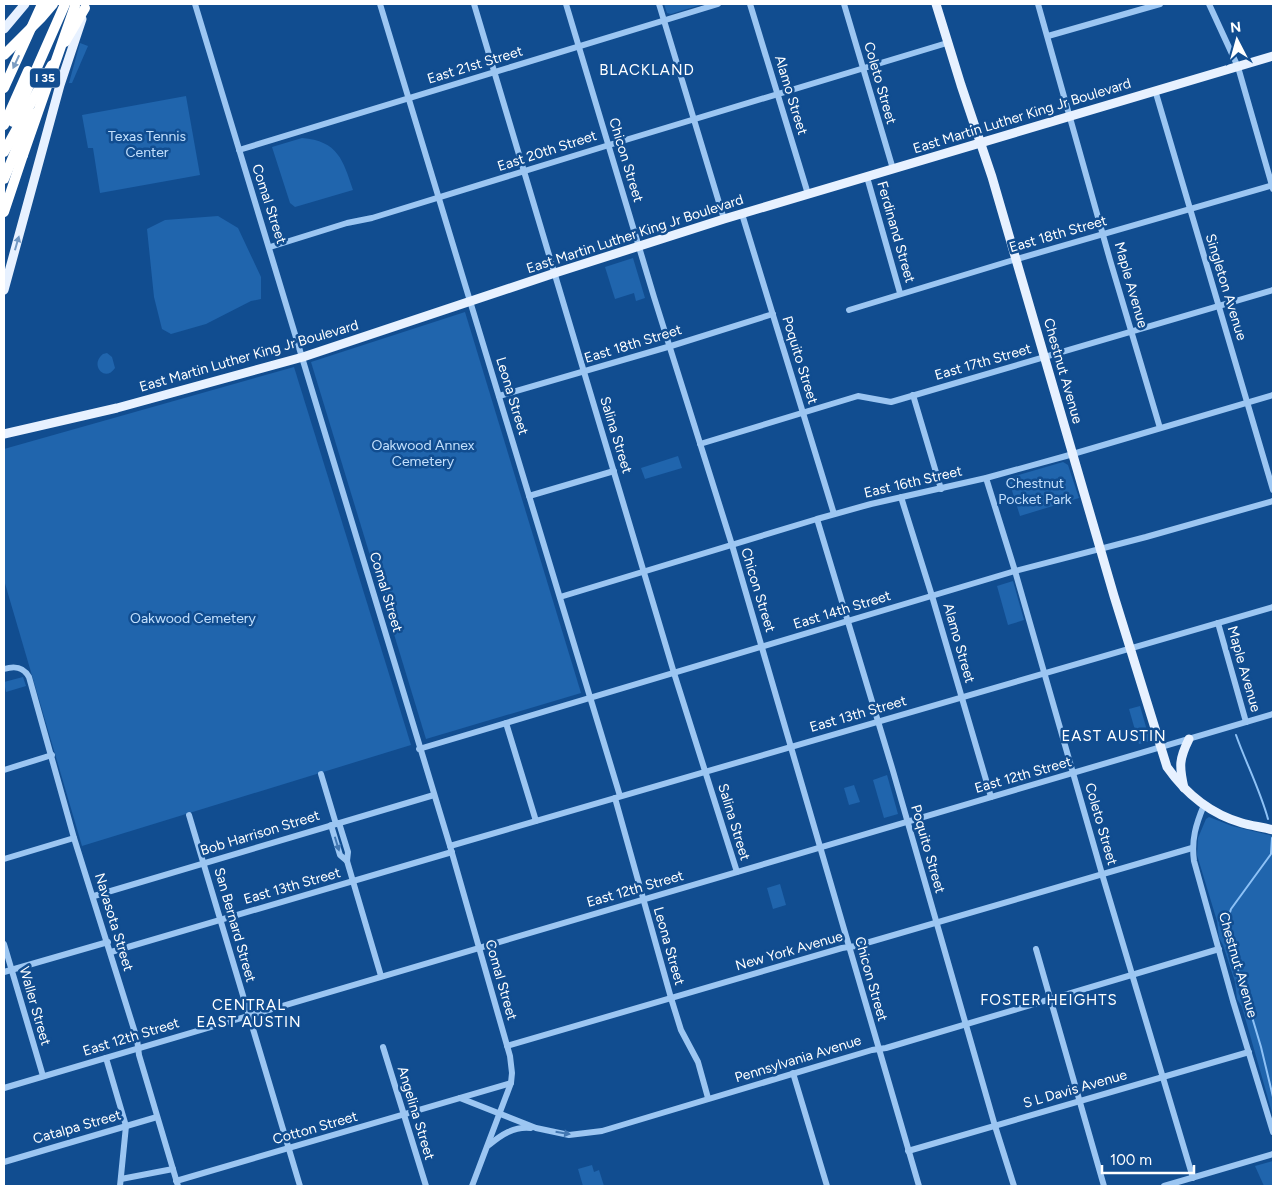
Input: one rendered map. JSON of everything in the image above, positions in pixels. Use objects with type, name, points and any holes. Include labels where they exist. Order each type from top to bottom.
[{"type":"highway","name":"I 35","points":[[4,88],[42,4]]},
{"type":"highway","points":[[4,55],[53,4]]},
{"type":"highway","name":"I 35","points":[[4,125],[58,4]]},
{"type":"highway","name":"I 35","points":[[4,144],[78,5]]},
{"type":"highway","points":[[4,152],[41,83],[78,5]]},
{"type":"highway","points":[[4,218],[19,153],[78,5]]},
{"type":"highway","points":[[4,179],[19,153]]},
{"type":"main road","points":[[4,29],[25,4]]},
{"type":"main road","name":"Chestnut Avenue","points":[[936,4],[1016,259],[1130,648],[1167,767],[1185,791],[1204,805],[1221,815],[1273,830]]},
{"type":"main road","points":[[4,290],[60,85],[78,5]]},
{"type":"main road","name":"East Martin Luther King Jr Boulevard","points":[[4,434],[24,431],[117,408],[303,357],[724,219],[1273,56]]},
{"type":"main road","points":[[4,428],[24,431]]},
{"type":"main road","points":[[1185,791],[1180,772],[1180,761],[1189,739]]},
{"type":"street","name":"Comal Street","points":[[195,4],[451,849],[512,1064],[510,1083],[472,1186]]},
{"type":"street","name":"Leona Street","points":[[380,4],[592,698],[642,900],[670,998],[681,1030],[698,1062],[708,1098]]},
{"type":"street","name":"Salina Street","points":[[474,4],[674,673],[736,872]]},
{"type":"street","name":"Chicon Street","points":[[566,4],[732,545],[919,1186]]},
{"type":"street","points":[[659,4],[724,219]]},
{"type":"street","name":"East 21st Street","points":[[239,150],[718,4]]},
{"type":"street","name":"Alamo Street","points":[[750,4],[808,194]]},
{"type":"street","name":"Coleto Street","points":[[844,4],[893,169]]},
{"type":"street","name":"Maple Avenue","points":[[1038,4],[1160,428]]},
{"type":"street","points":[[1048,36],[1160,4]]},
{"type":"street","points":[[1209,4],[1238,67],[1273,186]]},
{"type":"street","name":"East 20th Street","points":[[270,247],[347,223],[372,218],[439,198],[609,144],[947,43]]},
{"type":"street","name":"Singleton Avenue","points":[[1155,90],[1273,490]]},
{"type":"street","name":"Ferdinand Street","points":[[867,177],[900,293]]},
{"type":"street","name":"East 18th Street","points":[[850,310],[900,293],[1273,186]]},
{"type":"street","name":"Poquito Street","points":[[742,214],[834,514]]},
{"type":"street","name":"East 17th Street","points":[[700,444],[858,396],[891,402],[1273,290]]},
{"type":"street","name":"East 18th Street","points":[[500,396],[773,314]]},
{"type":"street","points":[[913,395],[941,489]]},
{"type":"street","name":"East 16th Street","points":[[560,597],[834,514],[986,478],[1273,395]]},
{"type":"street","points":[[529,496],[614,471]]},
{"type":"street","name":"Coleto Street","points":[[986,478],[1045,672],[1102,874],[1193,1178]]},
{"type":"street","name":"Alamo Street","points":[[902,497],[991,797]]},
{"type":"street","name":"East 14th Street","points":[[420,749],[1015,571],[1273,501]]},
{"type":"street","name":"Poquito Street","points":[[817,519],[1014,1186]]},
{"type":"street","name":"East 13th Street","points":[[111,952],[353,881],[536,821],[1273,606]]},
{"type":"street","name":"Maple Avenue","points":[[1218,623],[1246,722]]},
{"type":"street","name":"Navasota Street","points":[[4,669],[22,668],[29,676],[74,838],[94,896],[137,1039],[177,1184]]},
{"type":"street","name":"East 12th Street","points":[[4,1088],[1273,714]]},
{"type":"street","points":[[506,723],[536,821]]},
{"type":"street","points":[[4,770],[52,756]]},
{"type":"street","points":[[321,774],[336,824],[340,855],[347,861],[382,976]]},
{"type":"street","name":"Bob Harrison Street","points":[[94,896],[434,794]]},
{"type":"street","name":"Chestnut Avenue","points":[[1204,805],[1194,833],[1192,848],[1194,861],[1273,1132]]},
{"type":"street","name":"San Bernard Street","points":[[189,815],[300,1186]]},
{"type":"street","points":[[4,859],[74,838]]},
{"type":"street","name":"New York Avenue","points":[[507,1046],[1192,848]]},
{"type":"street","points":[[4,972],[108,942]]},
{"type":"street","name":"Waller Street","points":[[4,944],[43,1076]]},
{"type":"street","points":[[1036,949],[1104,1186]]},
{"type":"street","name":"Pennsylvania Avenue","points":[[500,1113],[536,1128],[569,1135],[602,1131],[708,1098],[1219,949]]},
{"type":"street","name":"Angelina Street","points":[[383,1047],[426,1186]]},
{"type":"street","name":"S L Davis Avenue","points":[[908,1150],[1249,1052]]},
{"type":"street","points":[[106,1058],[126,1126],[121,1183],[173,1169]]},
{"type":"street","points":[[793,1074],[827,1186]]},
{"type":"street","name":"Cotton Street","points":[[177,1184],[289,1148],[510,1083]]},
{"type":"street","points":[[460,1098],[500,1113]]},
{"type":"street","name":"Catalpa Street","points":[[4,1162],[157,1117]]},
{"type":"street","points":[[488,1146],[508,1132],[526,1127],[536,1128]]},
{"type":"street","points":[[1164,1186],[1273,1154]]},
{"type":"green space","points":[[664,4],[703,4],[671,14],[667,13]]},
{"type":"green space","points":[[80,43],[88,46],[72,83],[69,83]]},
{"type":"green space","name":"Texas Tennis Center","points":[[186,96],[200,175],[100,193],[93,148],[88,148],[82,115]]},
{"type":"green space","points":[[302,138],[324,143],[337,154],[346,170],[353,190],[295,207],[290,203],[272,147]]},
{"type":"green space","points":[[218,216],[238,228],[261,277],[261,299],[251,301],[206,324],[171,334],[162,329],[154,297],[147,229],[165,220]]},
{"type":"green space","points":[[633,258],[645,298],[636,301],[634,293],[615,299],[605,267]]},
{"type":"green space","name":"Oakwood Annex Cemetery","points":[[465,312],[581,693],[426,739],[311,362]]},
{"type":"green space","points":[[107,353],[112,357],[115,368],[107,374],[100,371],[98,363],[99,358]]},
{"type":"green space","name":"Oakwood Cemetery","points":[[294,367],[411,745],[82,846],[4,580],[4,449]]},
{"type":"green space","points":[[678,456],[682,468],[645,479],[641,468]]},
{"type":"green space","name":"Chestnut Pocket Park","points":[[1063,462],[1068,465],[1079,498],[1020,516],[1008,478]]},
{"type":"green space","points":[[1013,581],[1024,620],[1008,625],[997,586]]},
{"type":"green space","points":[[23,677],[26,686],[6,692],[4,682]]},
{"type":"green space","points":[[1140,706],[1150,741],[1139,744],[1129,709]]},
{"type":"green space","points":[[887,775],[898,814],[884,818],[873,780]]},
{"type":"green space","points":[[854,785],[860,802],[849,805],[844,788]]},
{"type":"green space","points":[[1209,817],[1232,826],[1273,836],[1273,1116],[1242,1007],[1237,999],[1235,982],[1219,938],[1217,921],[1197,855],[1198,838],[1206,819]]},
{"type":"green space","points":[[780,884],[786,905],[773,909],[767,888]]},
{"type":"green space","points":[[1273,1161],[1273,1186],[1264,1186],[1255,1166]]},
{"type":"green space","points":[[592,1165],[594,1172],[599,1170],[604,1186],[583,1186],[578,1169]]},
{"type":"waterway","points":[[1236,735],[1268,819]]},
{"type":"waterway","points":[[1272,838],[1271,854],[1231,909],[1227,922],[1229,940],[1261,1047],[1273,1097]]},
{"type":"district","name":"BLACKLAND","points":[[647,70]]},
{"type":"district","name":"EAST AUSTIN","points":[[1114,736]]},
{"type":"district","name":"FOSTER HEIGHTS","points":[[1049,1000]]},
{"type":"district","name":"CENTRAL EAST AUSTIN","points":[[249,1014]]}]
